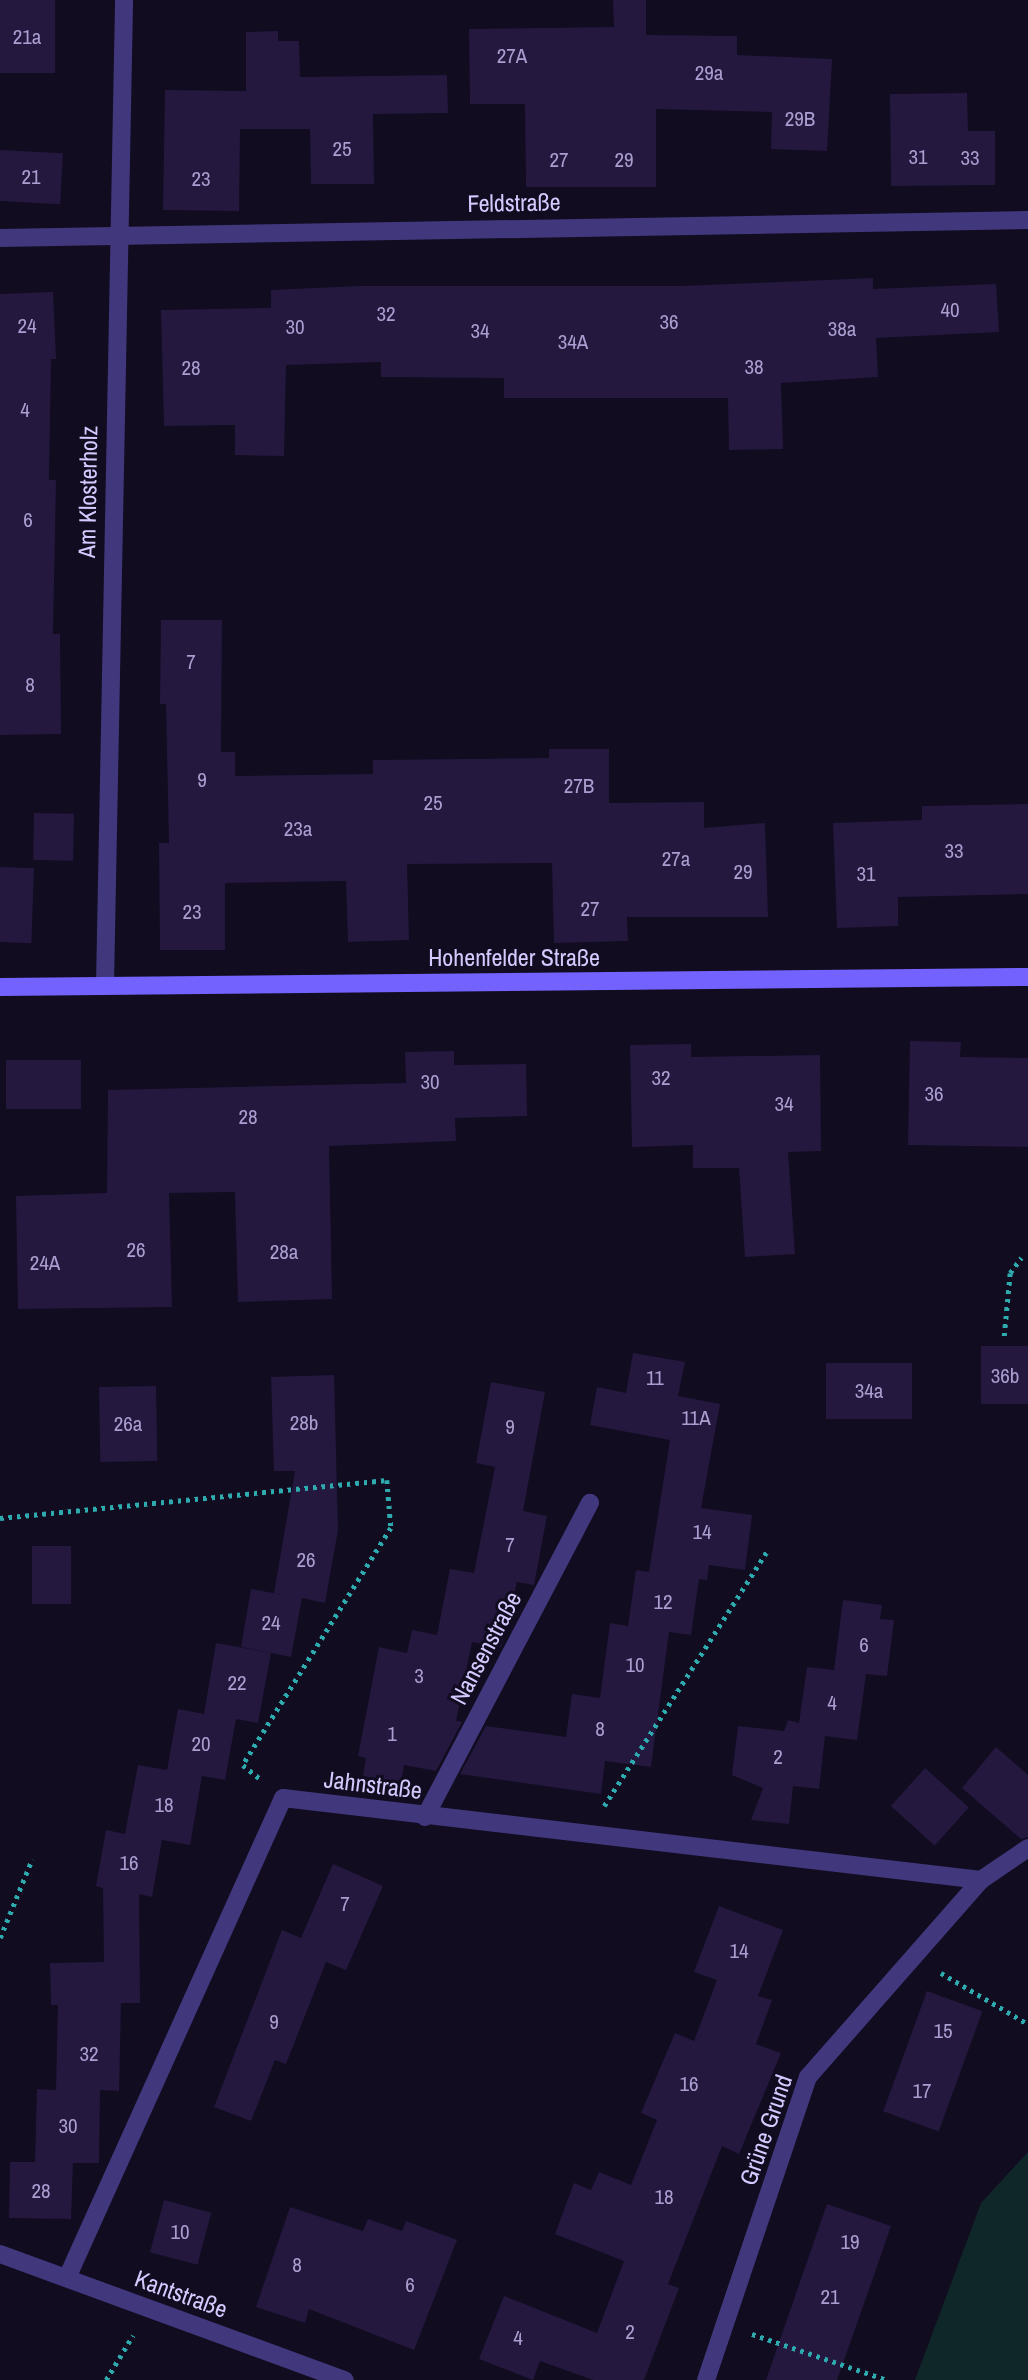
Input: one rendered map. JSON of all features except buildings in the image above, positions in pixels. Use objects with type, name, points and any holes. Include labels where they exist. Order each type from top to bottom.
[{"type":"street","name":"Am Klosterholz","points":[[105,985],[116,234],[124,0]]},
{"type":"street","name":"Feldstraße","points":[[0,238],[1028,220]]},
{"type":"street","name":"Hohenfelder Straße","points":[[0,987],[1028,977]]},
{"type":"street","name":"Nansenstraße","points":[[425,1816],[590,1503]]},
{"type":"street","name":"Jahnstraße","points":[[283,1798],[585,1836],[981,1880]]},
{"type":"street","points":[[66,2278],[283,1798]]},
{"type":"street","name":"Grüne Grund","points":[[706,2380],[727,2325],[808,2077],[981,1880],[1028,1848]]},
{"type":"street","name":"Kantstraße","points":[[0,2254],[345,2380]]},
{"type":"path","points":[[1004,1336],[1010,1273],[1021,1258]]},
{"type":"path","points":[[0,1518],[387,1480],[391,1528],[243,1765],[283,1798]]},
{"type":"path","points":[[585,1836],[768,1550]]},
{"type":"path","points":[[0,1938],[32,1859]]},
{"type":"path","points":[[914,1957],[1028,2024]]},
{"type":"path","points":[[106,2380],[149,2308]]},
{"type":"path","points":[[727,2325],[887,2380]]},
{"type":"green space","points":[[1028,2152],[1028,2380],[915,2380],[981,2203]]}]
